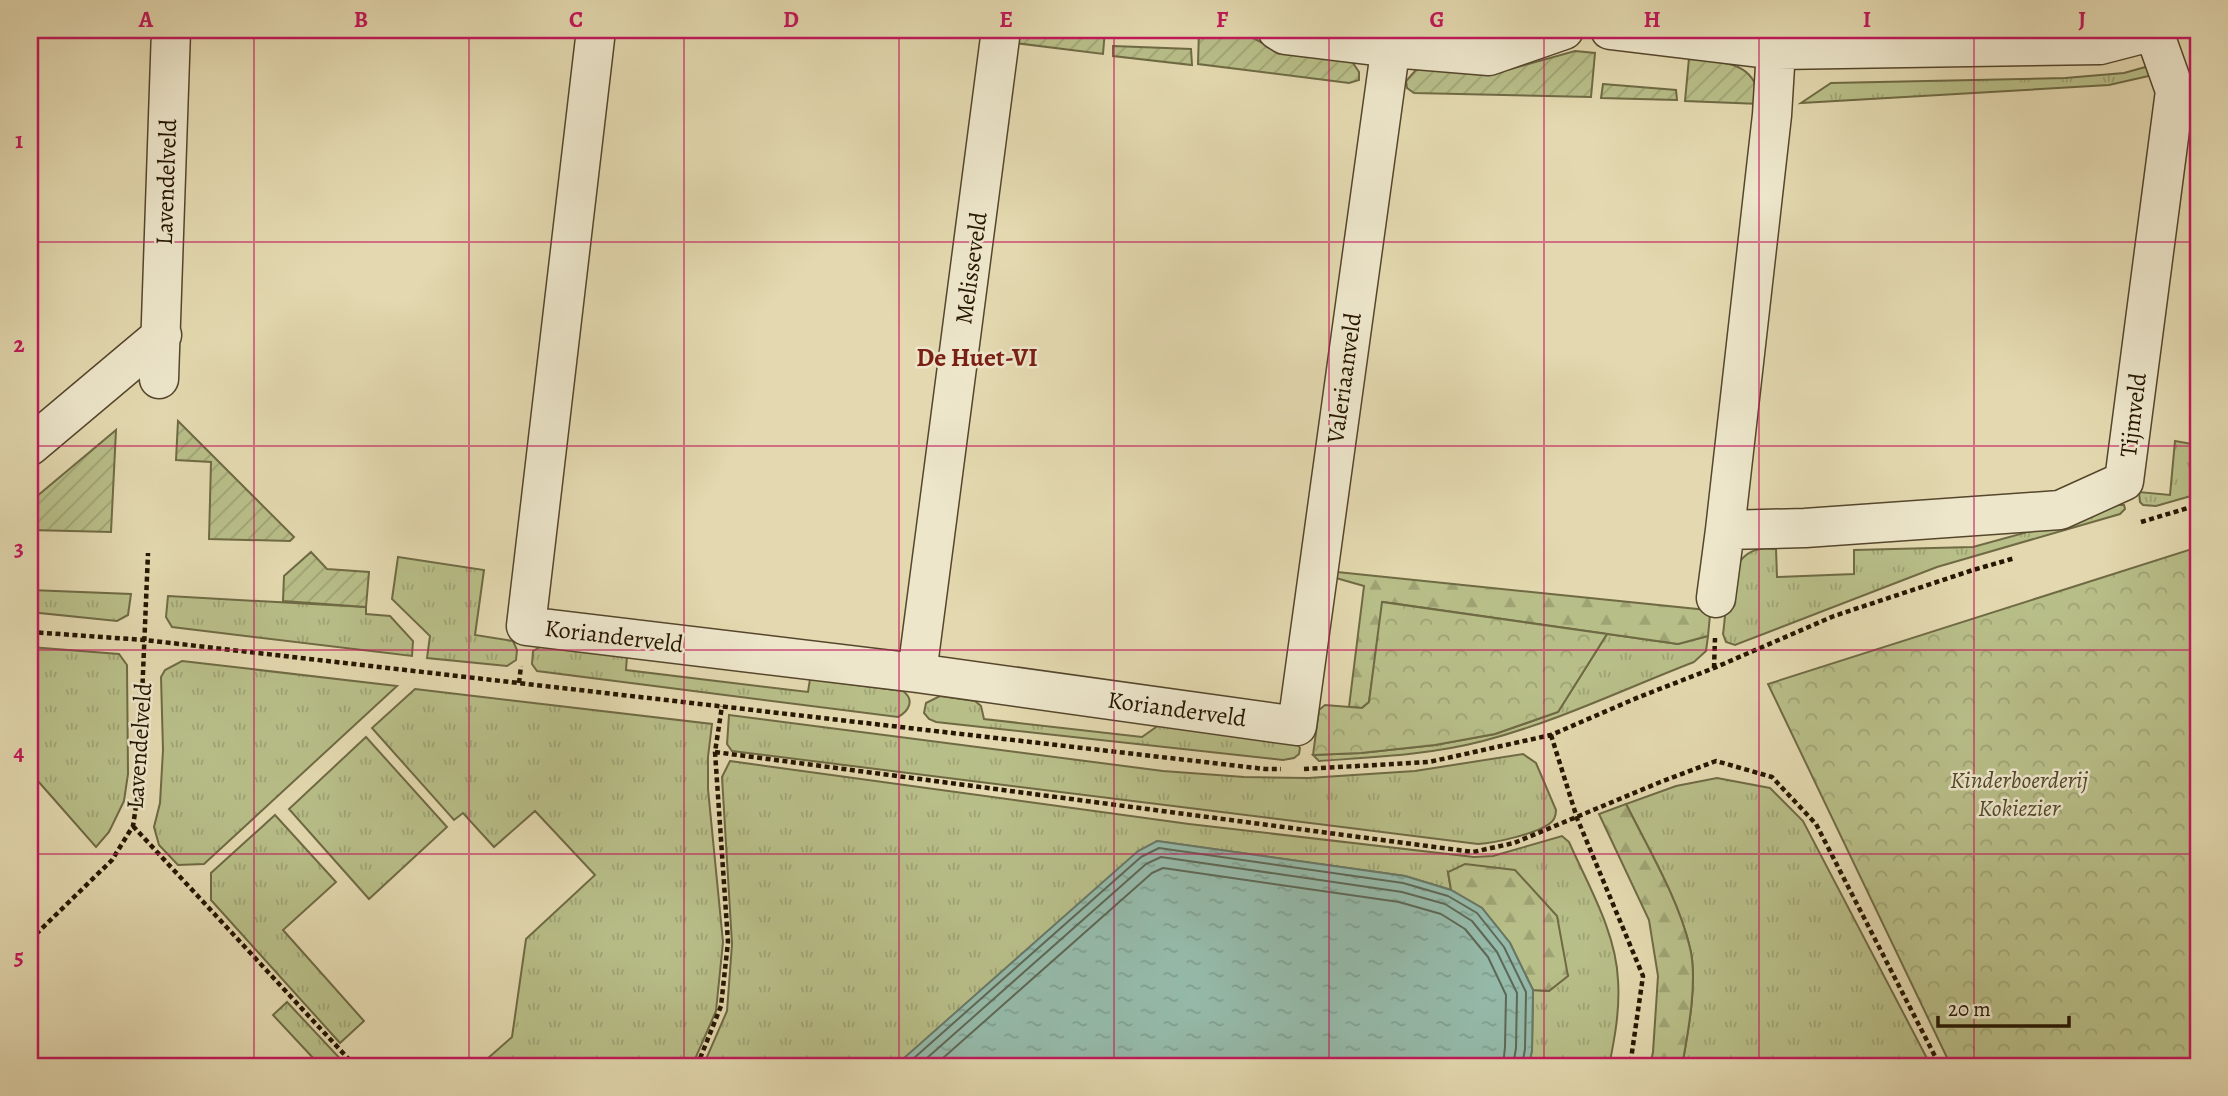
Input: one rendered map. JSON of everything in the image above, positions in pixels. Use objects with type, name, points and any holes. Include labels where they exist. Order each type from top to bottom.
[{"type":"street","name":"Lavendelveld","points":[[159,379],[171,30]]},
{"type":"street","name":"Korianderveld","points":[[596,30],[526,626],[917,673],[1297,726]]},
{"type":"street","name":"Melisseveld","points":[[917,673],[1001,30]]},
{"type":"street","points":[[1277,30],[1285,35],[1392,39],[1489,56],[1564,30]]},
{"type":"street","points":[[1610,30],[1776,50],[2100,45],[2156,31]]},
{"type":"street","name":"Tijmveld","points":[[1725,530],[1805,528],[2060,510],[2124,481],[2175,91],[2156,31]]},
{"type":"street","name":"Valeriaanveld","points":[[1297,726],[1392,39]]},
{"type":"street","points":[[1716,598],[1772,115],[1776,50]]},
{"type":"street","points":[[30,446],[162,335]]},
{"type":"path","name":"Lavendelveld","points":[[30,940],[112,860],[133,825],[138,793],[148,553]]},
{"type":"path","points":[[697,1066],[722,1006],[728,942],[715,752],[722,706]]},
{"type":"path","points":[[1551,735],[1577,818],[1643,976],[1630,1066]]},
{"type":"path","points":[[715,752],[1473,852],[1514,843],[1716,761],[1772,778],[1815,824],[1940,1066]]},
{"type":"path","points":[[133,825],[355,1066]]},
{"type":"green space","points":[[1019,30],[1105,30],[1103,54],[1015,43]]},
{"type":"green space","points":[[1199,30],[1238,30],[1272,48],[1351,60],[1359,72],[1359,80],[1349,83],[1198,64]]},
{"type":"green space","points":[[1113,46],[1191,49],[1192,65],[1113,56]]},
{"type":"green space","points":[[1575,51],[1595,53],[1591,97],[1414,93],[1407,88],[1406,81],[1425,65],[1507,70]]},
{"type":"green space","points":[[1689,58],[1726,63],[1745,71],[1758,90],[1760,104],[1685,101]]},
{"type":"green space","points":[[2149,66],[2153,75],[2109,85],[1801,103],[1831,83],[2065,78],[2124,73]]},
{"type":"green space","points":[[1603,84],[1676,90],[1677,100],[1601,98]]},
{"type":"green space","points":[[178,421],[294,537],[290,541],[209,539],[211,462],[176,460]]},
{"type":"green space","points":[[116,430],[111,532],[30,530],[30,502]]},
{"type":"green space","points":[[2175,441],[2198,445],[2198,494],[2156,506],[2143,505],[2139,492],[2170,495]]},
{"type":"green space","points":[[2124,505],[2125,509],[2120,514],[1937,567],[1735,645],[1726,642],[1723,634],[1727,597],[1734,571],[1749,553],[1760,549],[1776,549],[1777,577],[1854,574],[1854,550],[1973,547]]},
{"type":"green space","name":"Kinderboerderij Kokiezier","points":[[2198,547],[2198,1066],[1951,1066],[1768,684]]},
{"type":"green space","points":[[311,552],[327,569],[369,572],[366,607],[283,601],[284,576]]},
{"type":"green space","points":[[398,557],[484,570],[475,635],[513,641],[517,650],[516,660],[507,666],[427,658],[430,636],[392,599]]},
{"type":"green space","points":[[1337,572],[1707,610],[1710,615],[1708,636],[1678,644],[1383,602],[1369,702],[1362,708],[1349,707],[1364,586],[1336,578]]},
{"type":"green space","points":[[30,590],[131,594],[128,615],[117,621],[30,612]]},
{"type":"green space","points":[[168,596],[366,607],[366,614],[390,616],[413,641],[412,656],[172,627],[166,617]]},
{"type":"green space","points":[[1382,602],[1607,634],[1558,712],[1495,734],[1435,745],[1313,755],[1319,710],[1325,705],[1362,708],[1369,702]]},
{"type":"green space","points":[[1607,634],[1678,644],[1708,636],[1706,651],[1694,662],[1563,715],[1510,733],[1463,746],[1401,755],[1319,761],[1313,755],[1435,745],[1495,734],[1558,712]]},
{"type":"green space","points":[[542,646],[627,656],[626,670],[808,692],[810,679],[903,691],[910,702],[905,712],[898,717],[537,671],[532,664],[533,651]]},
{"type":"green space","points":[[30,647],[119,654],[127,665],[128,774],[124,801],[109,832],[96,847],[30,772]]},
{"type":"green space","points":[[182,661],[397,686],[204,864],[178,865],[159,845],[154,827],[160,803],[163,750],[161,677],[165,670]]},
{"type":"green space","points":[[415,689],[712,724],[708,789],[723,942],[716,1011],[692,1066],[479,1066],[512,1037],[526,939],[595,875],[535,811],[494,847],[463,813],[454,820],[372,728]]},
{"type":"green space","points":[[940,696],[975,701],[981,706],[984,719],[1142,737],[1159,725],[1297,744],[1300,748],[1299,754],[1294,758],[1283,760],[936,722],[924,713],[926,703]]},
{"type":"green space","points":[[729,715],[1163,771],[1244,777],[1308,778],[1415,771],[1523,754],[1536,763],[1556,812],[1551,823],[1543,828],[1504,840],[1478,844],[732,751],[727,744]]},
{"type":"green space","points":[[366,737],[447,827],[369,899],[289,809]]},
{"type":"green space","points":[[730,761],[1189,824],[1474,857],[1493,856],[1562,836],[1569,842],[1600,909],[1616,962],[1618,1012],[1609,1066],[1529,1066],[1532,1050],[1533,990],[1549,991],[1568,975],[1448,872],[1451,890],[1405,876],[1157,841],[895,1066],[703,1066],[727,1011],[732,944],[722,777]]},
{"type":"green space","points":[[1717,778],[1770,788],[1803,821],[1931,1066],[1682,1066],[1693,991],[1690,948],[1671,893],[1626,804],[1676,786]]},
{"type":"green space","points":[[1626,804],[1671,893],[1690,948],[1693,991],[1682,1066],[1650,1066],[1658,976],[1649,920],[1599,814]]},
{"type":"green space","points":[[275,815],[336,882],[283,930],[364,1021],[340,1043],[211,900],[211,873]]},
{"type":"green space","points":[[1465,864],[1515,870],[1557,916],[1568,976],[1549,991],[1533,990],[1510,943],[1482,908],[1451,890],[1448,872]]},
{"type":"green space","points":[[287,1002],[347,1066],[310,1066],[315,1060],[273,1015]]},
{"type":"water","points":[[1157,841],[1405,876],[1451,890],[1482,908],[1510,943],[1533,990],[1532,1050],[1529,1066],[895,1066],[1138,851]]},
{"type":"district","name":"De Huet-VI","points":[[977,357]]}]
